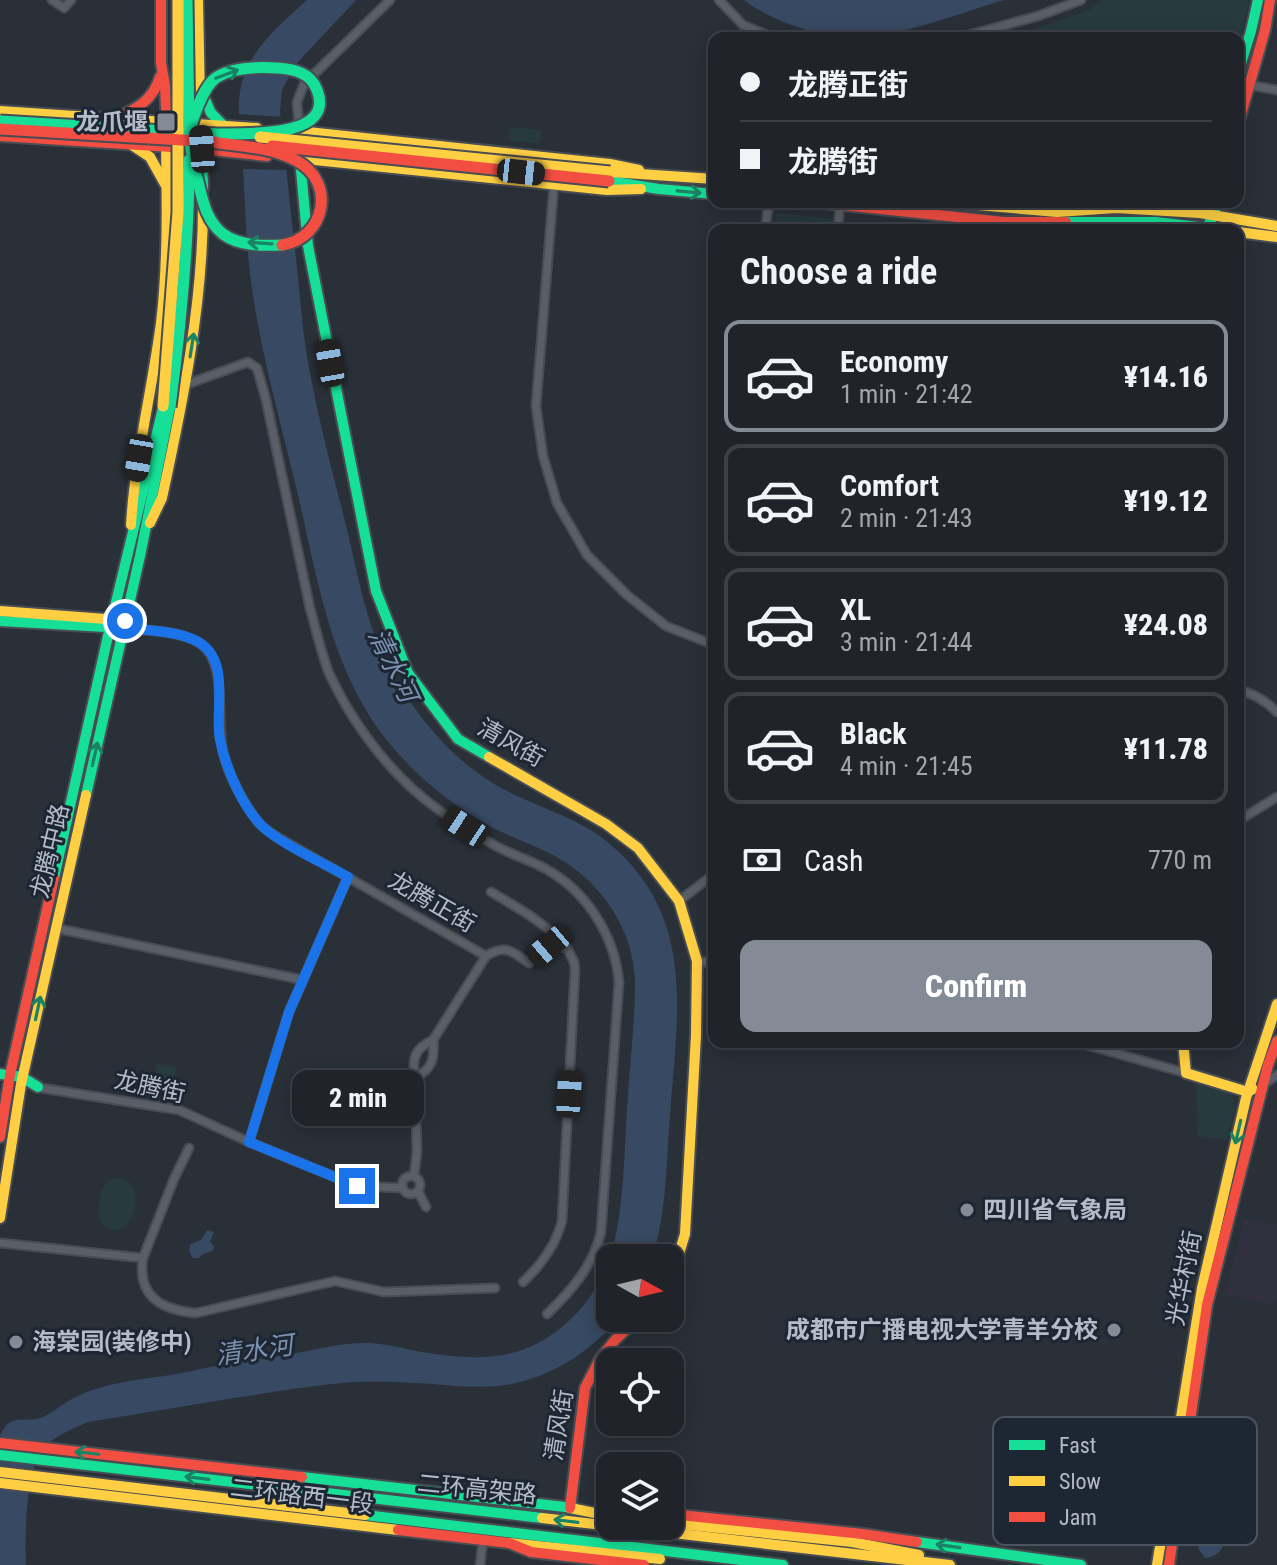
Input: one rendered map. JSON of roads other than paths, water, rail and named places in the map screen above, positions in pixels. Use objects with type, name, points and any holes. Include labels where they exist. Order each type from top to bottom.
[{"type":"main road","points":[[112,119],[143,105],[158,90],[161,0]]},
{"type":"main road","points":[[167,406],[178,212],[178,0]]},
{"type":"main road","points":[[118,624],[167,406],[182,321],[189,137],[187,0]]},
{"type":"main road","points":[[135,554],[162,498],[185,385],[200,283],[203,176],[208,141],[200,124],[198,0]]},
{"type":"main road","points":[[1244,54],[1258,0]]},
{"type":"main road","points":[[1244,103],[1265,30],[1270,0]]},
{"type":"main road","points":[[135,554],[133,490],[161,321],[167,216],[167,123],[161,63]]},
{"type":"main road","points":[[0,129],[208,141],[287,156],[302,164],[315,178],[322,199],[318,219],[306,235],[278,245],[246,243],[219,232],[208,218],[189,137],[208,85],[215,78],[245,69],[289,70],[307,76],[317,88],[319,104],[318,111],[305,126],[290,130],[208,141],[166,147],[0,136]]},
{"type":"main road","points":[[200,73],[206,106],[230,126]]},
{"type":"main road","points":[[0,111],[294,131],[610,164],[708,178]]},
{"type":"main road","points":[[0,121],[609,177],[663,174]]},
{"type":"main road","points":[[208,141],[232,152],[607,190],[659,189],[708,193]]},
{"type":"main road","points":[[131,144],[150,157],[166,187]]},
{"type":"main road","points":[[203,176],[211,161],[232,152]]},
{"type":"main road","name":"清风街","points":[[294,158],[308,246],[376,591],[408,673],[458,739],[606,824],[638,848],[679,901],[697,961],[696,1035],[682,1244]]},
{"type":"main road","points":[[609,177],[659,189]]},
{"type":"main road","points":[[870,208],[988,224]]},
{"type":"main road","points":[[1000,208],[1057,212],[1116,208]]},
{"type":"main road","points":[[1202,208],[1214,215],[1277,226]]},
{"type":"main road","points":[[1208,224],[1216,208]]},
{"type":"main road","points":[[1080,224],[1170,224]]},
{"type":"main road","points":[[1244,233],[1277,237]]},
{"type":"main road","points":[[0,611],[118,624]]},
{"type":"main road","points":[[0,621],[118,624]]},
{"type":"main road","name":"龙腾中路","points":[[10,1079],[55,928],[118,624]]},
{"type":"main road","name":"龙腾中路","points":[[10,1079],[118,624]]},
{"type":"main road","name":"光华村街","points":[[1181,1417],[1202,1288],[1248,1092],[1277,1004]]},
{"type":"main road","name":"光华村街","points":[[1191,1417],[1207,1305],[1268,1065],[1277,1041]]},
{"type":"main road","points":[[1184,1048],[1186,1073],[1248,1092],[1264,1084]]},
{"type":"main road","points":[[10,1079],[38,1087]]},
{"type":"main road","points":[[0,1137],[10,1079]]},
{"type":"main road","points":[[0,1218],[10,1079]]},
{"type":"main road","name":"清风街","points":[[570,1508],[585,1388],[600,1359],[623,1332]]},
{"type":"main road","name":"二环路西一段","points":[[0,1443],[596,1509]]},
{"type":"main road","name":"二环高架路","points":[[0,1455],[952,1565]]},
{"type":"main road","name":"二环高架路","points":[[0,1472],[783,1565]]},
{"type":"main road","name":"二环路西一段","points":[[0,1483],[509,1543],[531,1552],[590,1562],[644,1565]]},
{"type":"main road","points":[[570,1508],[596,1513]]},
{"type":"main road","points":[[684,1515],[863,1534],[1081,1565]]},
{"type":"main road","points":[[684,1524],[852,1542],[907,1552],[952,1565]]},
{"type":"main road","points":[[509,1543],[719,1565]]},
{"type":"main road","name":"光华村街","points":[[1157,1565],[1160,1545]]},
{"type":"main road","name":"光华村街","points":[[1169,1565],[1172,1545]]},
{"type":"street","points":[[52,0],[64,8],[71,0]]},
{"type":"street","points":[[294,131],[297,102],[304,84],[390,0]]},
{"type":"street","points":[[719,0],[743,25],[760,32]]},
{"type":"street","points":[[980,32],[1081,0]]},
{"type":"street","points":[[1249,85],[1277,90]]},
{"type":"street","points":[[554,184],[536,406],[543,456],[557,503],[587,555],[627,595],[666,626],[708,643]]},
{"type":"street","points":[[185,385],[248,362],[257,368],[310,608],[328,670],[343,700],[362,731],[414,789],[444,813],[497,847],[565,881],[599,919],[615,956],[619,982],[601,1232],[597,1248],[582,1277],[547,1314]]},
{"type":"street","name":"龙腾正街","points":[[118,624],[175,634],[199,642],[212,653],[217,667],[219,736],[224,759],[260,823],[277,837],[486,956],[433,1040],[433,1063],[415,1078]]},
{"type":"street","points":[[1244,691],[1268,703],[1277,712]]},
{"type":"street","points":[[1244,817],[1277,797]]},
{"type":"street","points":[[249,1142],[289,1012],[348,877]]},
{"type":"street","points":[[679,901],[708,879]]},
{"type":"street","points":[[491,892],[552,931],[574,962],[576,982],[562,1221],[548,1254],[523,1282]]},
{"type":"street","points":[[55,928],[303,980]]},
{"type":"street","points":[[486,956],[501,948],[529,963],[549,946],[553,940],[552,931]]},
{"type":"street","points":[[549,946],[567,948]]},
{"type":"street","points":[[697,961],[708,962]]},
{"type":"street","points":[[414,1176],[417,1152],[413,1066],[415,1055],[422,1045],[433,1040]]},
{"type":"street","points":[[1097,1048],[1186,1073]]},
{"type":"street","points":[[1264,1084],[1277,1075]]},
{"type":"street","name":"龙腾街","points":[[38,1087],[179,1110],[357,1186],[403,1188]]},
{"type":"street","points":[[189,1148],[174,1179],[141,1270],[152,1297],[169,1307],[196,1313],[335,1281],[384,1292],[495,1288]]},
{"type":"street","points":[[414,1176],[404,1180],[403,1188],[409,1194],[418,1191]]},
{"type":"street","points":[[414,1176],[420,1182],[418,1191],[426,1207]]},
{"type":"street","points":[[0,1243],[143,1258]]},
{"type":"street","points":[[480,1565],[483,1540]]},
{"type":"water","points":[[307,0],[356,0],[296,64],[282,90],[280,112],[306,351],[319,418],[364,602],[383,655],[414,707],[455,755],[519,797],[582,825],[605,840],[635,869],[655,900],[668,933],[675,967],[676,1040],[667,1170],[656,1244],[614,1244],[623,1180],[635,1000],[633,964],[622,927],[601,894],[572,867],[474,817],[435,789],[400,756],[354,689],[330,628],[266,364],[248,253],[240,92],[252,58]]},
{"type":"water","points":[[744,0],[1004,0],[894,32],[817,32],[790,25]]},
{"type":"water","points":[[207,1230],[214,1232],[210,1242],[214,1246],[213,1251],[193,1258],[189,1251],[190,1244],[201,1240]]},
{"type":"water","points":[[596,1288],[596,1332],[605,1332],[573,1359],[520,1382],[481,1387],[355,1382],[88,1422],[62,1434],[41,1452],[32,1476],[27,1507],[26,1565],[0,1565],[0,1436],[13,1421],[43,1417],[84,1393],[114,1384],[338,1345],[377,1344],[468,1357],[517,1352],[554,1333],[585,1304]]},
{"type":"water","points":[[1199,1545],[1223,1545],[1218,1553],[1205,1558]]},
{"type":"place","name":"龙爪堰","points":[[166,122]]},
{"type":"place","name":"四川省气象局","points":[[967,1210]]},
{"type":"place","name":"成都市广播电视大学青羊分校","points":[[1114,1330]]},
{"type":"place","name":"海棠园(装修中)","points":[[16,1342]]},
{"type":"water label","name":"清水河","points":[[393,665]]},
{"type":"water label","name":"清水河","points":[[254,1350]]}]
